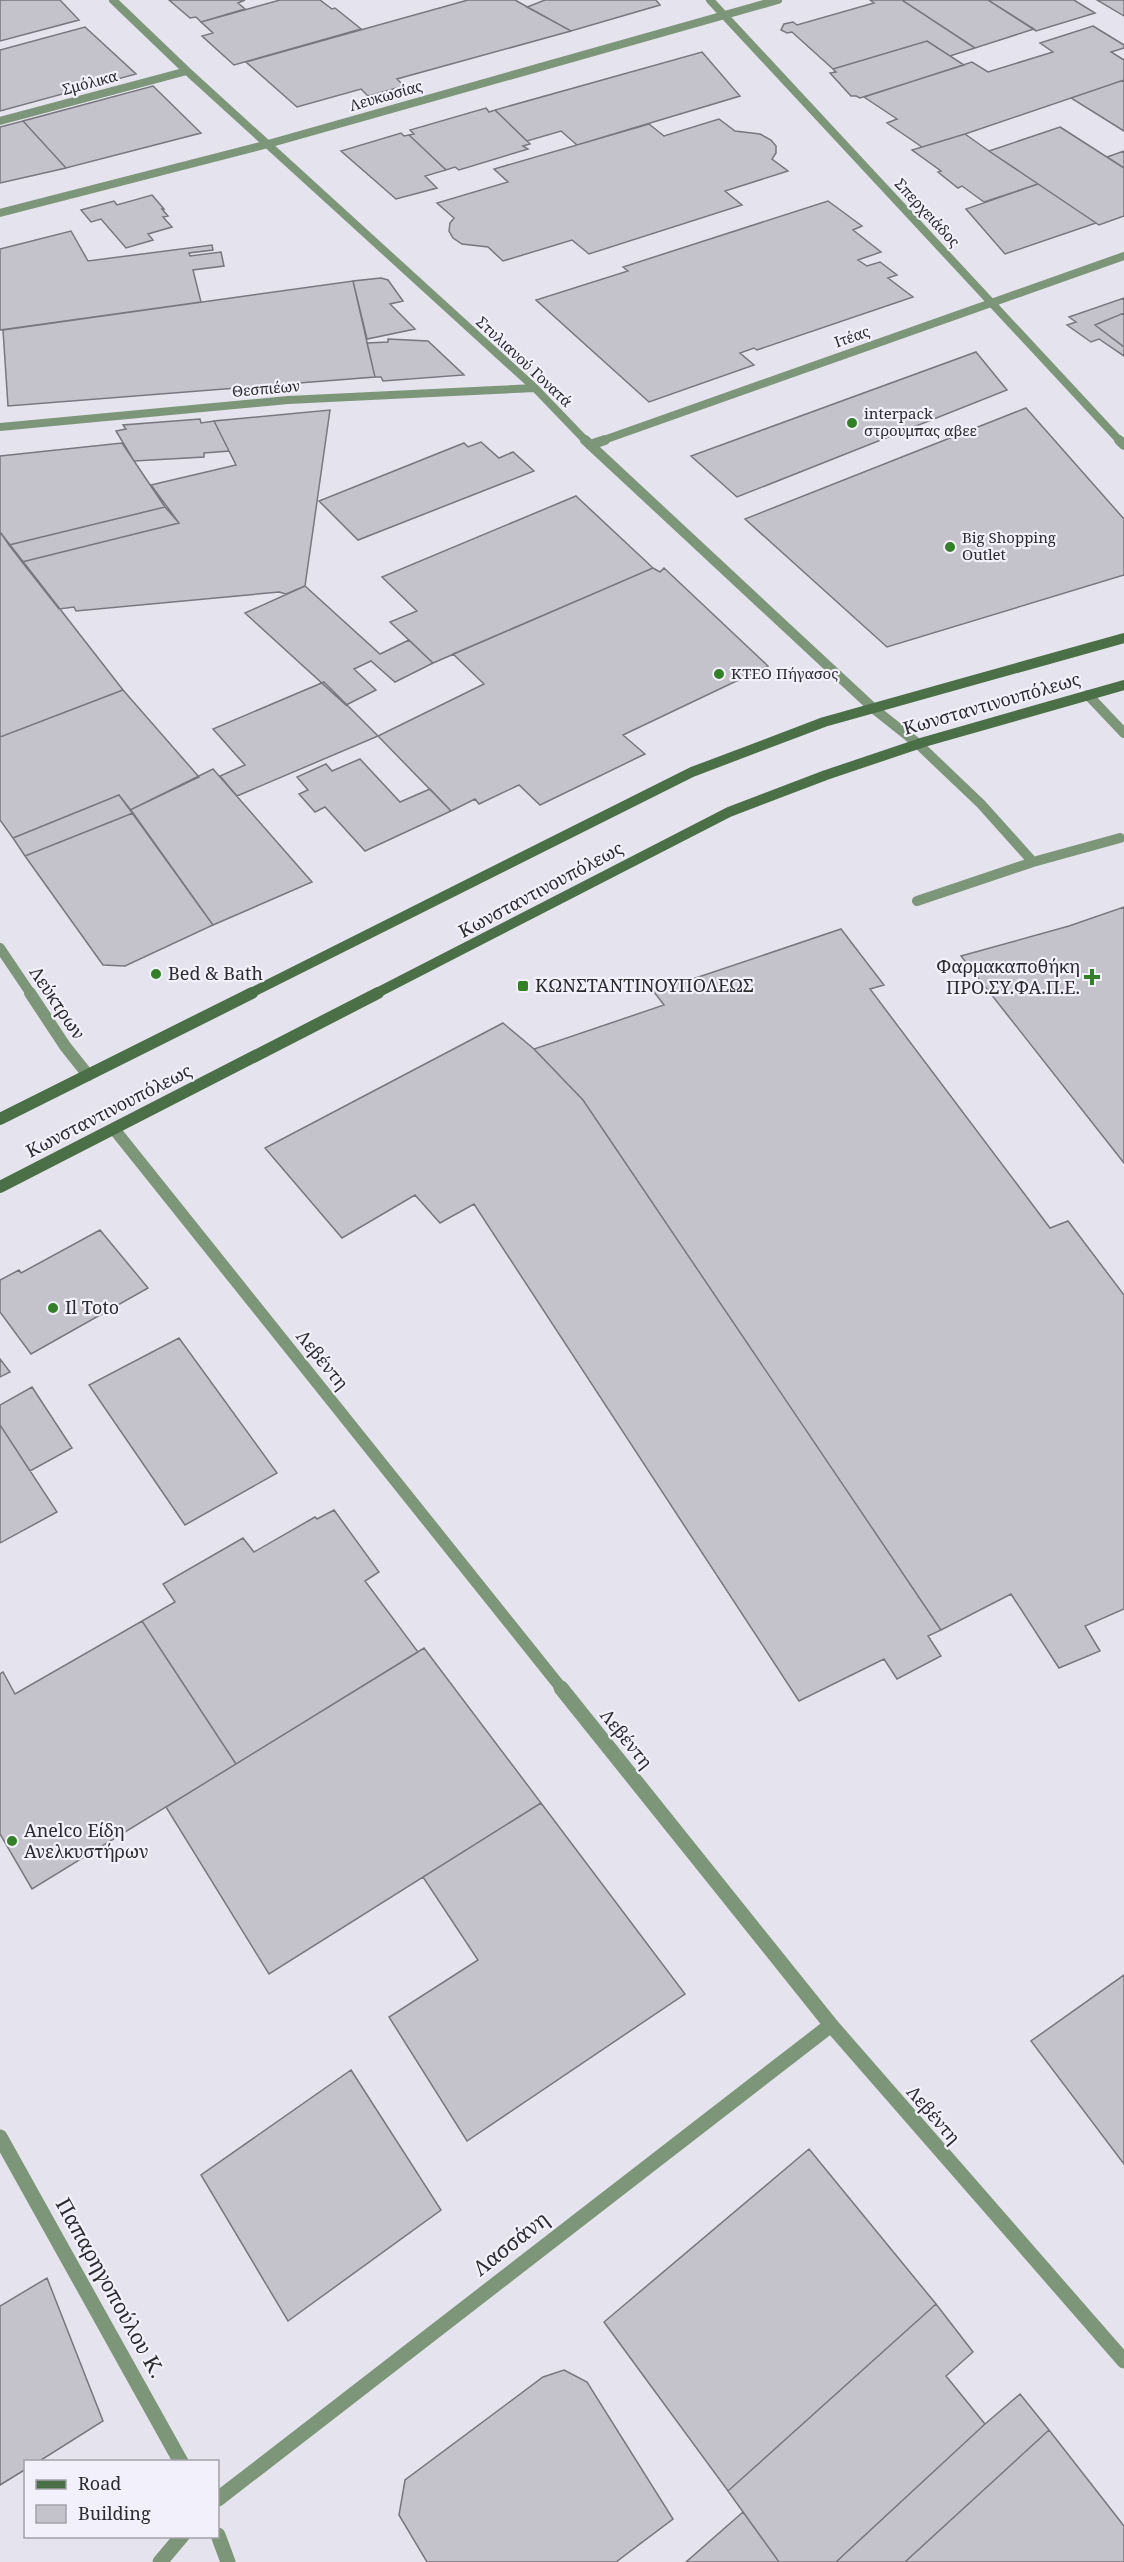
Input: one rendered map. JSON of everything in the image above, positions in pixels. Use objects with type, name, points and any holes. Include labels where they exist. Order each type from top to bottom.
[{"type":"main road","name":"Κωνσταντινουπόλεως","points":[[0,1119],[692,772],[774,740],[873,708],[1124,638]]},
{"type":"main road","name":"Κωνσταντινουπόλεως","points":[[0,1187],[729,812],[798,784],[917,743],[1124,686]]},
{"type":"street","name":"Στυλιανού Γονατά","points":[[113,0],[187,71],[535,388],[590,445],[873,708],[917,743],[981,804],[1033,862]]},
{"type":"street","name":"Σπερχειάδος","points":[[710,0],[1124,445]]},
{"type":"street","name":"Λευκωσίας","points":[[0,213],[268,144],[778,0]]},
{"type":"street","name":"Σμόλικα","points":[[0,121],[187,71]]},
{"type":"street","name":"Ιτέας","points":[[590,445],[991,301],[1124,256]]},
{"type":"street","name":"Θεσπιέων","points":[[0,427],[288,400],[535,388]]},
{"type":"street","points":[[1088,695],[1124,733]]},
{"type":"street","points":[[917,901],[1033,862],[1120,838]]},
{"type":"street","name":"Λεύκτρων","points":[[0,948],[65,1046],[88,1075]]},
{"type":"street","name":"Λεβέντη","points":[[114,1129],[831,2025],[1124,2361]]},
{"type":"street","name":"Λασσάνη","points":[[219,2498],[831,2025]]},
{"type":"street","name":"Παπαρηγοπούλου Κ.","points":[[0,2137],[180,2460]]},
{"type":"street","points":[[160,2562],[180,2538]]},
{"type":"street","points":[[219,2538],[228,2562]]},
{"type":"building","points":[[0,0],[60,0],[79,20],[0,41]]},
{"type":"building","points":[[169,0],[245,0],[238,3],[245,9],[201,22],[196,17],[190,18]]},
{"type":"building","points":[[280,0],[320,0],[332,9],[335,8],[361,29],[234,65],[202,36],[213,33],[201,22]]},
{"type":"building","points":[[468,0],[515,0],[571,31],[397,79],[404,86],[368,96],[361,89],[297,107],[246,62]]},
{"type":"building","points":[[545,0],[656,0],[660,5],[571,31],[527,7]]},
{"type":"building","points":[[870,0],[902,0],[975,48],[950,56],[927,41],[833,69],[792,32],[787,33],[781,30],[784,24],[793,22],[797,25],[874,3]]},
{"type":"building","points":[[902,0],[988,0],[1034,29],[975,48]]},
{"type":"building","points":[[988,0],[1074,0],[1095,13],[1036,31]]},
{"type":"building","points":[[1097,0],[1124,0],[1124,16]]},
{"type":"building","points":[[1093,26],[1124,45],[1124,48],[1111,52],[1124,60],[1124,80],[965,134],[922,147],[887,123],[897,119],[864,97],[972,62],[988,72],[1053,52],[1040,43]]},
{"type":"building","points":[[85,27],[136,74],[0,111],[0,50]]},
{"type":"building","points":[[927,41],[964,65],[860,98],[851,96],[830,73],[836,72],[833,69]]},
{"type":"building","points":[[702,52],[740,96],[577,145],[561,131],[527,141],[495,110]]},
{"type":"building","points":[[1124,80],[1124,131],[1071,98]]},
{"type":"building","points":[[153,86],[201,133],[66,168],[23,121]]},
{"type":"building","points":[[486,108],[489,112],[495,110],[530,144],[523,146],[528,149],[459,170],[455,167],[446,170],[409,135],[414,134],[410,130]]},
{"type":"building","points":[[719,119],[735,131],[760,134],[771,140],[776,146],[776,153],[772,159],[788,171],[725,191],[742,205],[589,254],[572,240],[503,261],[488,247],[462,244],[453,238],[449,231],[450,223],[454,218],[437,203],[508,182],[494,169],[649,124],[664,136]]},
{"type":"building","points":[[23,121],[66,168],[0,183],[0,127]]},
{"type":"building","points":[[1060,127],[1124,168],[1124,216],[1099,225],[989,151]]},
{"type":"building","points":[[401,133],[404,136],[409,135],[446,170],[425,176],[437,188],[396,199],[341,151]]},
{"type":"building","points":[[965,134],[1038,184],[984,202],[962,186],[958,188],[938,172],[941,171],[912,150]]},
{"type":"building","points":[[1124,151],[1124,168],[1107,157]]},
{"type":"building","points":[[1038,184],[1096,223],[1005,254],[966,209]]},
{"type":"building","points":[[152,195],[164,209],[162,209],[168,216],[163,217],[172,227],[148,234],[153,240],[126,248],[101,219],[91,222],[81,210],[114,201],[117,205]]},
{"type":"building","points":[[828,201],[862,226],[853,230],[881,252],[858,260],[867,266],[880,262],[897,275],[888,278],[913,297],[757,350],[754,348],[740,353],[754,365],[649,402],[536,300],[628,271],[623,267]]},
{"type":"building","points":[[71,231],[88,261],[212,245],[213,250],[189,253],[190,256],[221,252],[224,266],[193,270],[201,302],[0,330],[0,249]]},
{"type":"building","points":[[381,278],[388,280],[403,301],[390,304],[415,329],[367,339],[353,281]]},
{"type":"building","points":[[353,281],[375,377],[8,406],[3,330]]},
{"type":"building","points":[[1124,298],[1124,356],[1099,339],[1091,342],[1067,325],[1076,322],[1069,317]]},
{"type":"building","points":[[1124,313],[1124,347],[1095,325]]},
{"type":"building","points":[[388,339],[428,341],[464,375],[383,381],[381,377],[375,377],[367,343],[388,342]]},
{"type":"building","name":"interpack στρουμπας αβεε","points":[[976,352],[1007,390],[737,497],[691,456]]},
{"type":"building","name":"Big Shopping Outlet","points":[[1026,408],[1124,519],[1124,575],[887,647],[745,519]]},
{"type":"building","points":[[330,410],[305,586],[286,594],[279,592],[76,611],[74,607],[59,609],[22,562],[179,523],[151,485],[236,465],[214,421]]},
{"type":"building","points":[[200,419],[201,423],[214,421],[229,451],[204,453],[204,457],[134,461],[116,431],[126,429],[123,425]]},
{"type":"building","points":[[481,442],[499,458],[513,452],[534,471],[358,540],[319,501],[464,443],[468,447]]},
{"type":"building","points":[[122,443],[165,507],[9,545],[0,532],[0,456]]},
{"type":"building","points":[[576,496],[653,568],[433,663],[390,622],[417,611],[382,577]]},
{"type":"building","points":[[165,507],[179,523],[22,562],[9,545]]},
{"type":"building","points":[[0,532],[123,690],[0,737]]},
{"type":"building","points":[[653,568],[660,572],[664,568],[768,666],[623,735],[645,754],[540,805],[519,785],[479,804],[475,799],[451,811],[378,736],[484,684],[453,654]]},
{"type":"building","points":[[305,586],[380,654],[409,640],[433,663],[395,682],[371,661],[354,669],[376,690],[346,705],[245,613]]},
{"type":"building","points":[[324,682],[378,736],[237,796],[220,776],[245,765],[213,729]]},
{"type":"building","points":[[123,690],[199,777],[130,810],[119,795],[13,838],[0,820],[0,737]]},
{"type":"building","points":[[360,759],[400,802],[430,789],[451,811],[365,851],[325,807],[315,812],[299,794],[308,790],[297,777],[326,764],[332,771]]},
{"type":"building","points":[[213,769],[312,882],[213,925],[130,810]]},
{"type":"building","points":[[119,795],[133,813],[25,856],[13,838]]},
{"type":"building","points":[[133,813],[213,925],[125,966],[103,965],[25,856]]},
{"type":"building","points":[[1124,907],[1124,1163],[961,956],[1069,926]]},
{"type":"building","points":[[841,929],[884,985],[870,989],[1050,1228],[1068,1221],[1124,1295],[1124,1609],[1085,1626],[1100,1651],[1059,1668],[1011,1594],[941,1630],[583,1100],[534,1049],[664,1005],[654,992]]},
{"type":"building","points":[[503,1023],[534,1049],[583,1100],[941,1630],[928,1636],[941,1656],[897,1679],[884,1659],[799,1701],[474,1204],[440,1223],[415,1195],[342,1238],[265,1148]]},
{"type":"building","points":[[100,1230],[148,1288],[31,1354],[0,1312],[0,1280],[19,1270],[21,1273]]},
{"type":"building","points":[[179,1338],[277,1473],[185,1525],[89,1385]]},
{"type":"building","points":[[0,1359],[10,1372],[0,1377]]},
{"type":"building","points":[[32,1387],[72,1448],[30,1471],[0,1425],[0,1405]]},
{"type":"building","points":[[0,1425],[57,1512],[0,1543]]},
{"type":"building","points":[[334,1510],[379,1572],[365,1581],[418,1652],[236,1764],[142,1621],[175,1602],[163,1584],[243,1538],[254,1552],[315,1517],[317,1519]]},
{"type":"building","points":[[142,1621],[236,1764],[32,1889],[0,1834],[0,1674],[3,1672],[15,1694]]},
{"type":"building","points":[[424,1648],[541,1803],[269,1974],[166,1807]]},
{"type":"building","points":[[541,1803],[685,1994],[467,2141],[389,2017],[478,1960],[423,1877]]},
{"type":"building","points":[[1124,1975],[1124,2164],[1031,2041]]},
{"type":"building","points":[[351,2070],[441,2210],[288,2321],[201,2175]]},
{"type":"building","points":[[809,2149],[936,2304],[728,2491],[604,2322]]},
{"type":"building","points":[[47,2278],[103,2421],[41,2460],[24,2460],[24,2470],[0,2485],[0,2306]]},
{"type":"building","points":[[936,2304],[973,2352],[946,2376],[985,2424],[836,2562],[779,2562],[728,2491]]},
{"type":"building","points":[[564,2370],[587,2382],[673,2519],[616,2562],[427,2562],[399,2515],[405,2480],[543,2377]]},
{"type":"building","points":[[1020,2394],[1049,2430],[905,2562],[836,2562],[985,2424]]},
{"type":"building","points":[[1049,2430],[1124,2526],[1124,2562],[905,2562]]},
{"type":"building","points":[[743,2512],[779,2562],[686,2562]]},
{"type":"place","name":"interpack στρουμπας αβεε","points":[[852,423]]},
{"type":"place","name":"Big Shopping Outlet","points":[[950,547]]},
{"type":"place","name":"ΚΤΕΟ Πήγασος","points":[[719,674]]},
{"type":"place","name":"Bed & Bath","points":[[156,974]]},
{"type":"place","name":"Φαρμακαποθήκη ΠΡΟ.ΣΥ.ΦΑ.Π.Ε.","points":[[1092,977]]},
{"type":"place","name":"ΚΩΝΣΤΑΝΤΙΝΟΥΠΟΛΕΩΣ","points":[[523,986]]},
{"type":"place","name":"Il Toto","points":[[53,1308]]},
{"type":"place","name":"Anelco Είδη Ανελκυστήρων","points":[[12,1841]]}]
